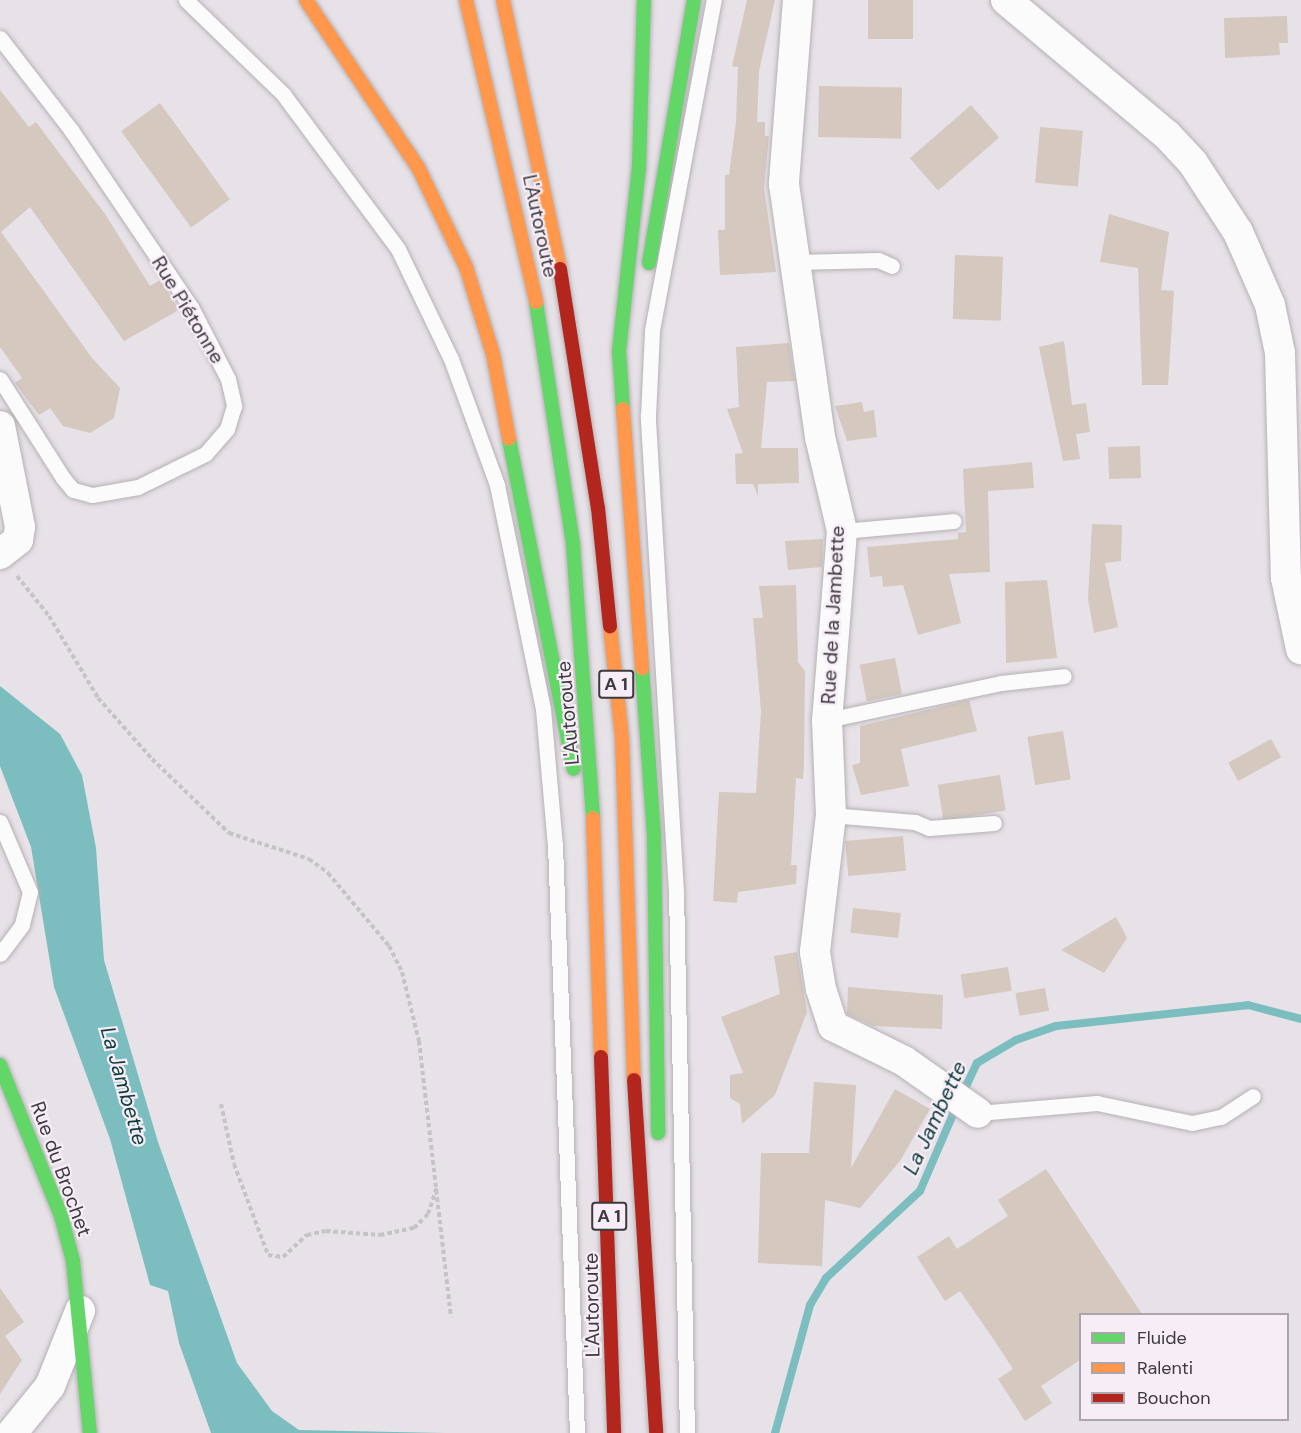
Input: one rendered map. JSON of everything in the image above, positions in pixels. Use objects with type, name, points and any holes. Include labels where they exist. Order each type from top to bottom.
[{"type":"main road","points":[[306,0],[446,216],[493,354],[572,752],[603,1000]]},
{"type":"main road","name":"L'Autoroute","points":[[466,0],[538,312],[573,544],[591,745],[603,1000],[614,1433]]},
{"type":"main road","name":"L'Autoroute","points":[[503,0],[571,324],[598,508],[622,739],[630,1008],[656,1433]]},
{"type":"main road","points":[[644,0],[639,167],[619,351],[633,506],[654,834],[658,1147]]},
{"type":"main road","points":[[633,506],[634,345],[694,0]]},
{"type":"main road","name":"Rue du Brochet","points":[[0,1065],[61,1216],[80,1311],[90,1433]]},
{"type":"main road","points":[[654,1377],[657,1182]]},
{"type":"street","name":"Rue de la Jambette","points":[[798,0],[784,184],[820,436],[842,531],[827,720],[831,815],[815,952],[833,1026],[904,1061],[978,1113]]},
{"type":"street","points":[[1007,1],[1167,135],[1193,163],[1238,231],[1270,305],[1280,352],[1293,580],[1301,649]]},
{"type":"street","points":[[0,426],[20,527],[18,540],[4,560]]},
{"type":"street","points":[[12,1433],[50,1386],[80,1311]]},
{"type":"lane","points":[[186,0],[283,94],[398,249],[451,359],[497,485],[543,709],[555,845],[577,1433]]},
{"type":"lane","points":[[687,1433],[676,892],[648,416],[652,330],[714,0]]},
{"type":"lane","name":"Rue Piétonne","points":[[0,38],[71,130],[191,307],[228,379],[234,406],[227,429],[205,454],[138,487],[92,495],[73,490],[63,478],[0,379]]},
{"type":"lane","points":[[795,262],[878,260],[892,266]]},
{"type":"lane","points":[[842,531],[954,520]]},
{"type":"lane","points":[[827,720],[1064,676]]},
{"type":"lane","points":[[831,815],[915,822],[929,828],[994,823]]},
{"type":"lane","points":[[0,822],[30,892],[22,925],[0,954]]},
{"type":"lane","points":[[978,1113],[1097,1103],[1192,1123],[1221,1117],[1253,1096]]},
{"type":"path","points":[[4,560],[49,616],[98,698],[152,759],[229,833],[309,859],[328,873],[389,946],[413,1008],[437,1186],[451,1317]]},
{"type":"path","points":[[221,1104],[234,1164],[268,1255],[282,1257],[316,1233],[380,1235],[414,1228],[428,1214],[437,1186]]},
{"type":"water","points":[[0,686],[60,734],[82,775],[96,848],[104,960],[158,1142],[237,1363],[272,1411],[299,1430],[445,1433],[211,1433],[179,1343],[168,1291],[150,1285],[110,1139],[54,987],[31,847],[0,766]]},
{"type":"building","points":[[747,0],[775,0],[759,71],[757,122],[765,122],[765,136],[769,136],[764,188],[776,272],[720,275],[718,230],[725,230],[725,175],[729,175],[736,121],[738,67],[732,66]]},
{"type":"building","points":[[868,0],[913,0],[913,39],[868,39]]},
{"type":"building","points":[[1287,16],[1288,43],[1279,43],[1280,55],[1225,58],[1224,18]]},
{"type":"building","points":[[819,86],[902,87],[901,138],[818,137]]},
{"type":"building","points":[[0,90],[29,127],[36,122],[105,214],[150,286],[160,280],[179,310],[124,341],[30,207],[1,232],[92,358],[120,388],[114,418],[90,433],[63,426],[50,408],[39,415],[15,383],[22,378],[0,347]]},
{"type":"building","points":[[160,103],[230,199],[191,227],[121,131]]},
{"type":"building","points":[[971,105],[999,137],[938,191],[910,158]]},
{"type":"building","points":[[1040,127],[1083,131],[1078,187],[1035,183]]},
{"type":"building","points":[[1109,214],[1169,232],[1161,290],[1174,291],[1168,385],[1142,385],[1138,268],[1100,262]]},
{"type":"building","points":[[955,255],[1003,257],[1001,321],[953,319]]},
{"type":"building","points":[[1064,341],[1072,405],[1086,403],[1090,432],[1076,434],[1080,459],[1063,461],[1039,347]]},
{"type":"building","points":[[789,343],[795,381],[767,382],[761,448],[798,448],[799,483],[758,484],[758,496],[753,484],[736,484],[735,454],[743,453],[727,409],[739,407],[736,347]]},
{"type":"building","points":[[862,402],[864,412],[874,410],[877,437],[847,441],[835,406]]},
{"type":"building","points":[[1140,446],[1141,478],[1109,479],[1108,447]]},
{"type":"building","points":[[1032,462],[1034,488],[988,491],[990,572],[949,574],[961,623],[918,635],[903,585],[883,587],[882,576],[870,577],[867,547],[958,539],[958,533],[966,532],[963,469]]},
{"type":"building","points":[[1092,524],[1122,525],[1121,561],[1105,563],[1118,627],[1094,633],[1088,599]]},
{"type":"building","points":[[823,539],[822,567],[788,570],[785,541]]},
{"type":"building","points":[[1047,580],[1057,658],[1006,663],[1005,582]]},
{"type":"building","points":[[796,585],[798,662],[805,671],[803,779],[796,778],[791,865],[797,865],[796,884],[738,892],[737,903],[713,901],[719,792],[756,793],[761,711],[753,618],[763,618],[759,586]]},
{"type":"building","points":[[895,658],[902,694],[867,701],[860,665]]},
{"type":"building","points":[[969,700],[977,731],[901,749],[909,786],[861,795],[852,765],[860,763],[860,726]]},
{"type":"building","points":[[1063,731],[1071,779],[1035,785],[1027,737]]},
{"type":"building","points":[[1271,739],[1281,757],[1238,781],[1228,763]]},
{"type":"building","points":[[1000,775],[1006,811],[943,820],[938,785]]},
{"type":"building","points":[[903,836],[906,871],[848,876],[845,841]]},
{"type":"building","points":[[853,908],[901,913],[898,938],[850,933]]},
{"type":"building","points":[[1116,917],[1127,938],[1104,973],[1061,950]]},
{"type":"building","points":[[797,952],[807,1012],[775,1095],[742,1124],[740,1104],[730,1098],[730,1075],[743,1073],[721,1017],[780,994],[774,956]]},
{"type":"building","points":[[1008,967],[1012,991],[964,998],[961,975]]},
{"type":"building","points":[[848,987],[943,995],[942,1029],[873,1026],[847,1014]]},
{"type":"building","points":[[1045,988],[1049,1011],[1019,1016],[1015,993]]},
{"type":"building","points":[[814,1082],[856,1085],[851,1168],[895,1089],[930,1109],[900,1161],[860,1208],[825,1200],[822,1266],[758,1263],[761,1153],[809,1153]]},
{"type":"building","points":[[1046,1169],[1141,1313],[1079,1313],[1079,1361],[1041,1386],[1052,1403],[1025,1421],[998,1379],[1013,1369],[992,1337],[960,1291],[945,1301],[917,1257],[949,1236],[957,1249],[1008,1216],[998,1200]]},
{"type":"building","points":[[0,1288],[24,1322],[5,1336],[22,1360],[0,1394]]},
{"type":"waterway","name":"La Jambette","points":[[962,1095],[977,1063],[1016,1040],[1056,1026],[1248,1005],[1301,1019]]},
{"type":"waterway","name":"La Jambette","points":[[775,1433],[810,1305],[826,1278],[920,1191],[957,1105]]},
{"type":"traffic: fast","points":[[623,409],[619,351],[639,167],[644,0]]},
{"type":"traffic: fast","points":[[649,263],[694,0]]},
{"type":"traffic: fast","points":[[536,302],[573,544],[593,818]]},
{"type":"traffic: fast","points":[[509,439],[574,769]]},
{"type":"traffic: fast","points":[[642,668],[654,834],[658,1133]]},
{"type":"traffic: fast","points":[[0,1065],[61,1216],[73,1261],[90,1433]]},
{"type":"traffic: slow","points":[[306,0],[418,167],[466,267],[493,354],[509,439]]},
{"type":"traffic: slow","points":[[466,0],[536,302]]},
{"type":"traffic: slow","points":[[503,0],[560,269]]},
{"type":"traffic: slow","points":[[623,409],[642,668]]},
{"type":"traffic: slow","points":[[610,626],[622,739],[634,1080]]},
{"type":"traffic: slow","points":[[593,818],[601,1057]]},
{"type":"traffic: jam","points":[[560,269],[598,508],[610,626]]},
{"type":"traffic: jam","points":[[601,1057],[614,1433]]},
{"type":"traffic: jam","points":[[634,1080],[656,1433]]}]
